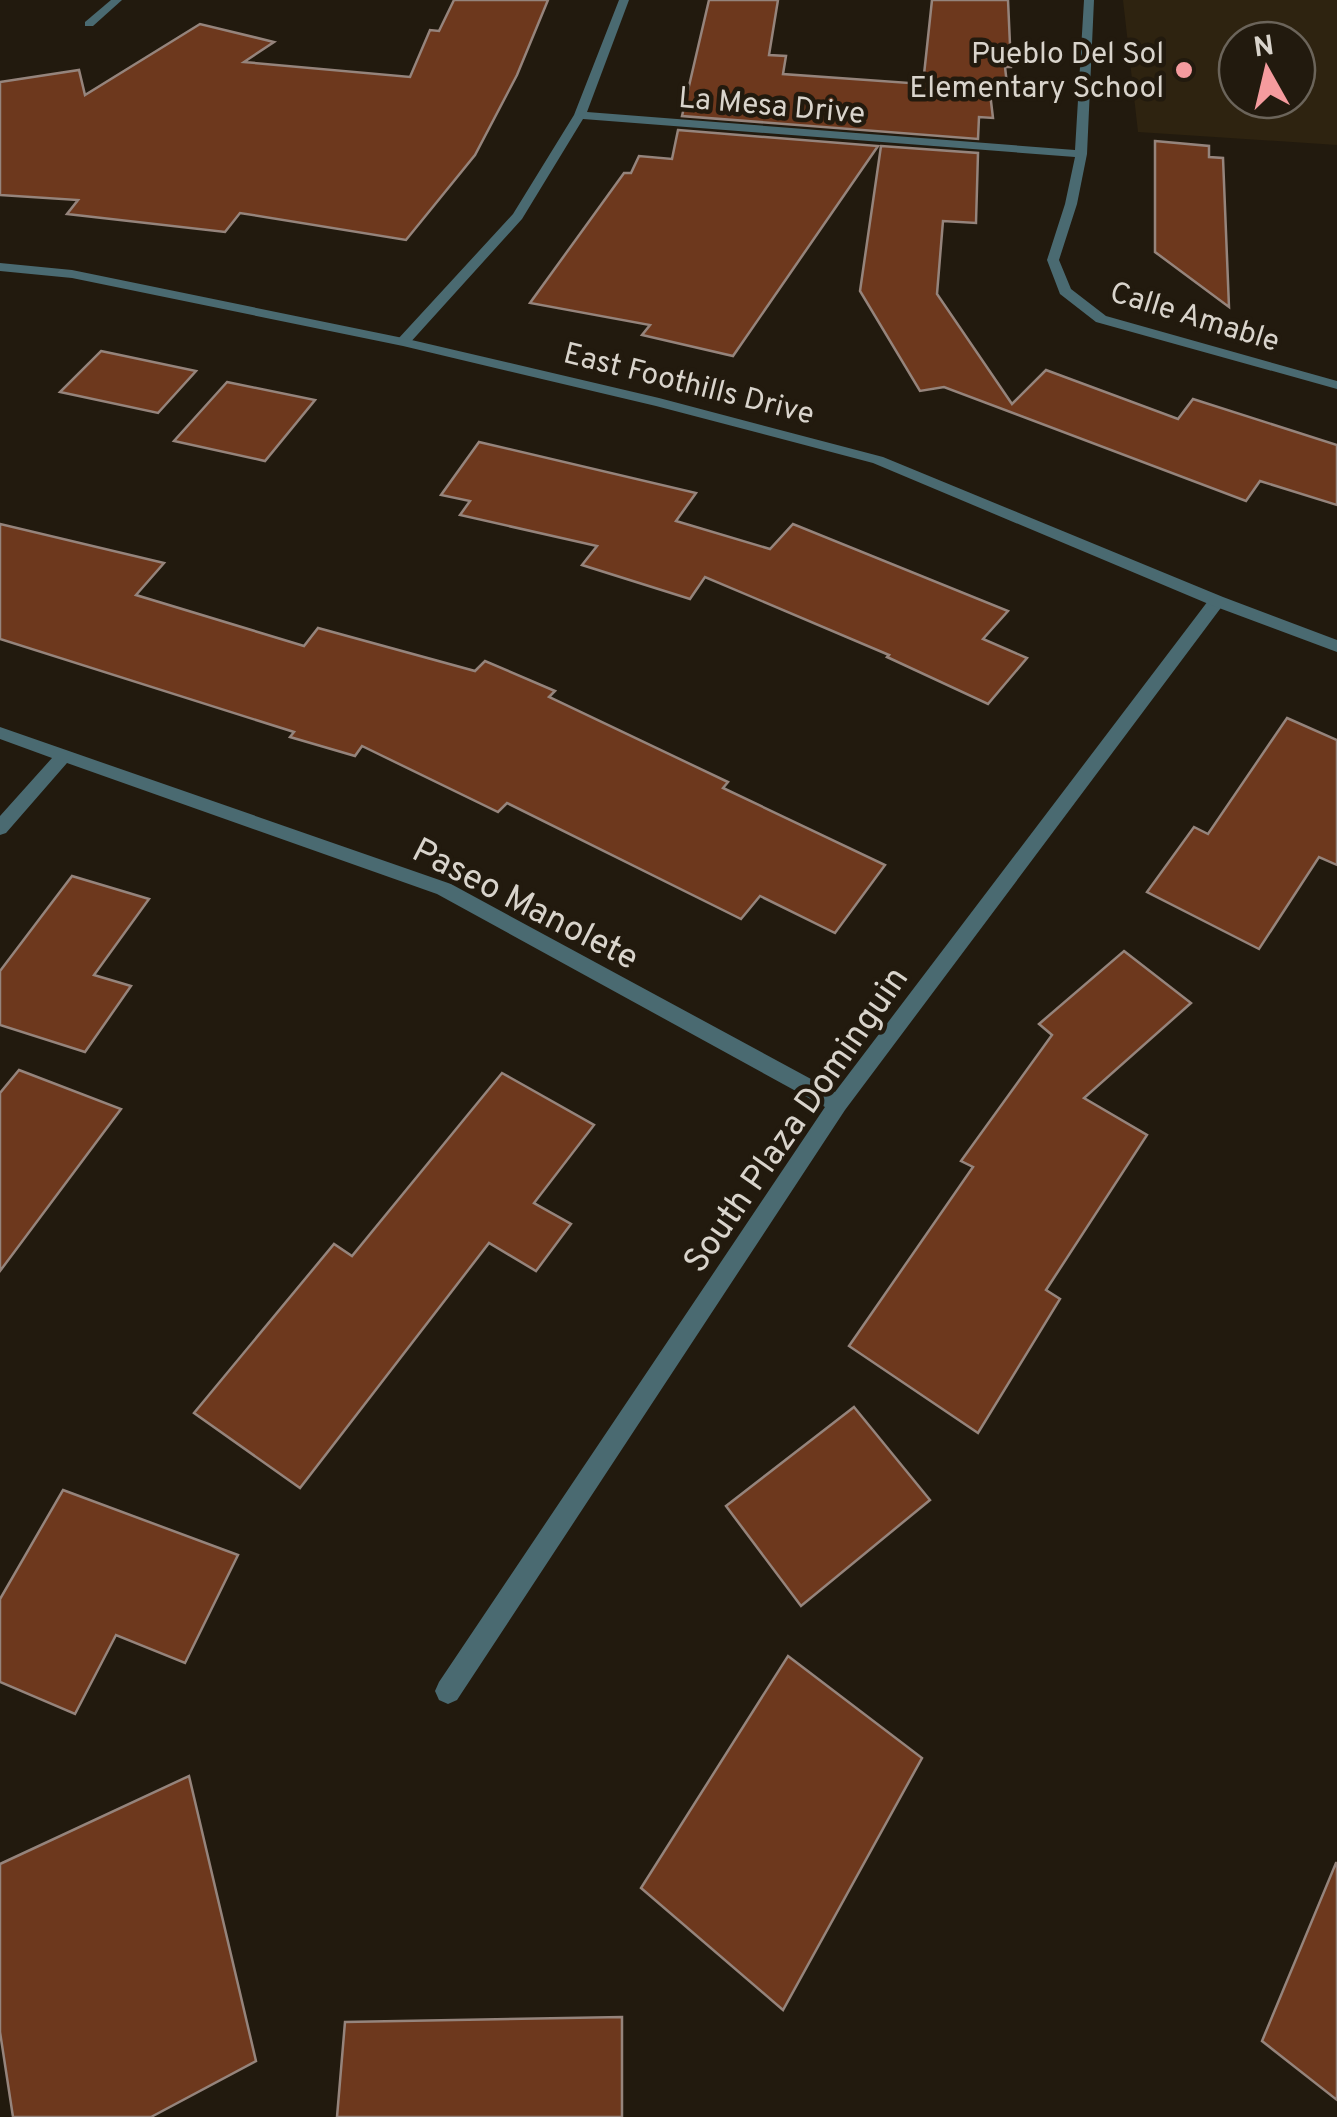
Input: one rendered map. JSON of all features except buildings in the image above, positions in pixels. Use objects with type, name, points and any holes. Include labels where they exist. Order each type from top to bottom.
[{"type":"street","points":[[90,24],[116,0]]},
{"type":"street","points":[[403,342],[518,216],[580,115],[624,0]]},
{"type":"street","name":"Calle Amable","points":[[1089,0],[1081,154],[1071,204],[1053,260],[1065,291],[1101,319],[1337,385]]},
{"type":"street","name":"La Mesa Drive","points":[[580,115],[1081,154]]},
{"type":"street","name":"East Foothills Drive","points":[[0,267],[72,274],[403,342],[659,402],[878,460],[1217,601],[1337,646]]},
{"type":"street","name":"South Plaza Dominguin","points":[[448,1691],[838,1104],[1217,601]]},
{"type":"street","name":"Paseo Manolete","points":[[0,733],[444,889],[838,1104]]},
{"type":"street","points":[[0,828],[65,754]]},
{"type":"shaded area","name":"Pueblo Del Sol Elementary School","points":[[1123,0],[1337,0],[1337,145],[1138,132]]},
{"type":"place","name":"Pueblo Del Sol Elementary School","points":[[1184,70]]}]
